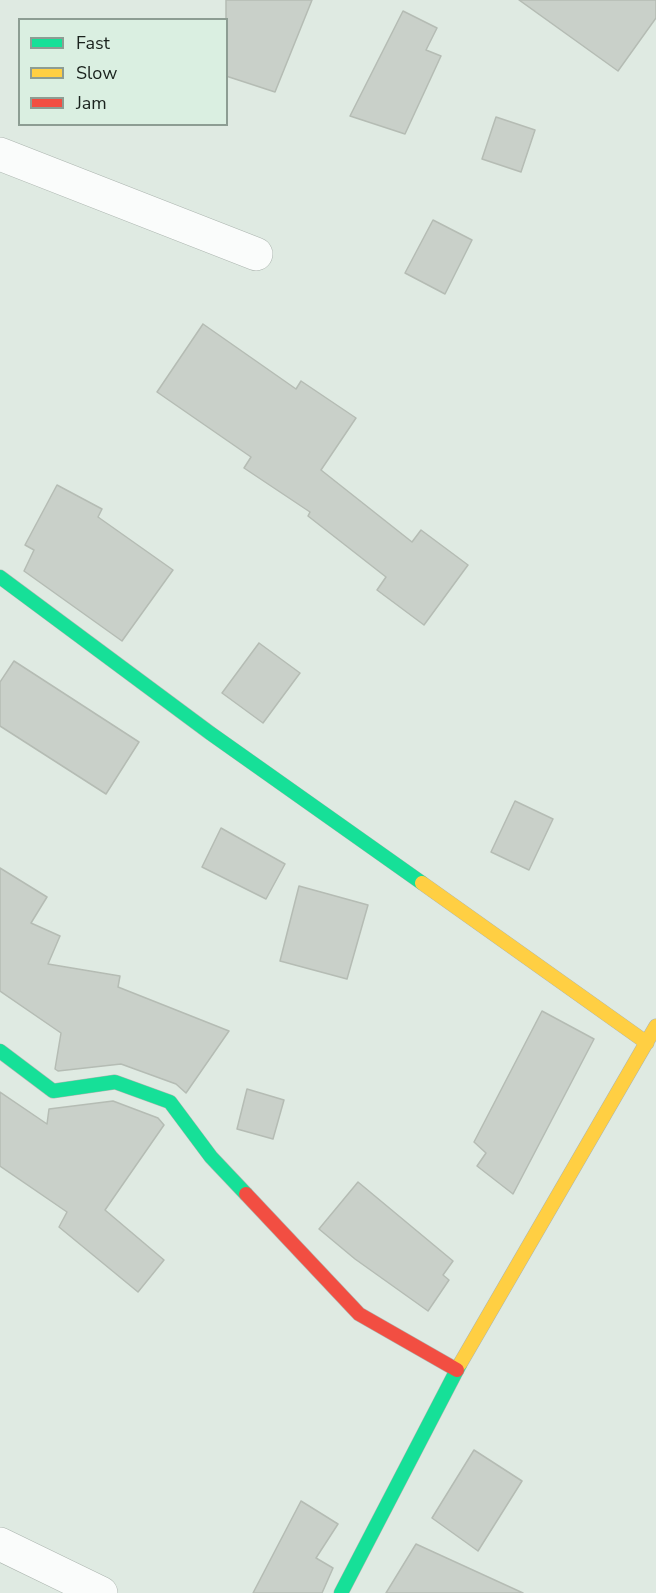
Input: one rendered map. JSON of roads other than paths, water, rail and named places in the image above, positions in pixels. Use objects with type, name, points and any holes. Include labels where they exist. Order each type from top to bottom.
[{"type":"street","points":[[0,154],[256,254]]},
{"type":"street","points":[[0,577],[210,733],[647,1043]]},
{"type":"street","points":[[341,1593],[457,1370],[656,1026]]},
{"type":"street","points":[[0,1051],[53,1091],[115,1083],[170,1102],[211,1157],[359,1314],[457,1370]]},
{"type":"street","points":[[0,1544],[101,1593]]}]
